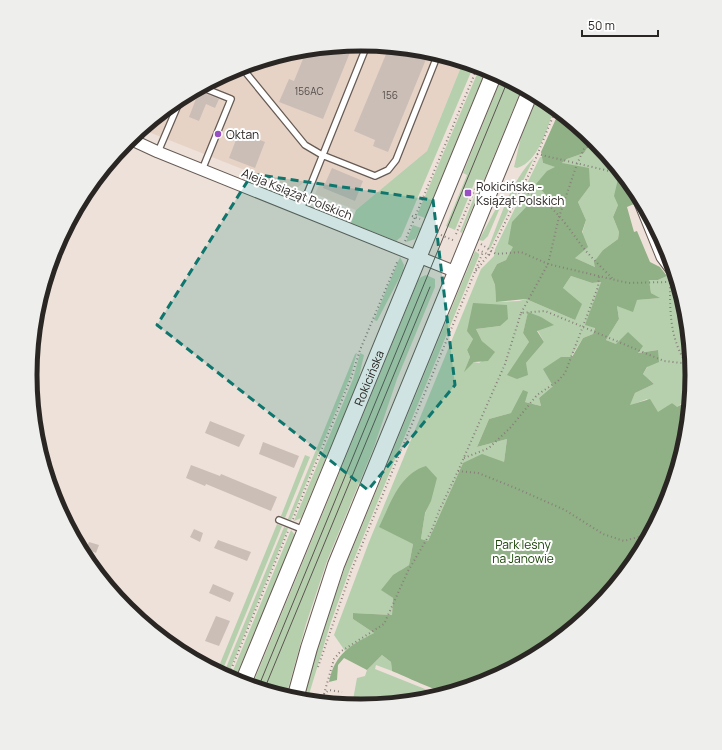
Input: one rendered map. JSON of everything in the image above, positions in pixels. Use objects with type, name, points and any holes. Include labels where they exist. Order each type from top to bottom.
[{"type":"main road","name":"Rokicińska","points":[[245,677],[492,79]]},
{"type":"main road","points":[[297,693],[308,648],[336,565],[528,97]]},
{"type":"street","name":"Aleja Książąt Polskich","points":[[136,142],[202,170],[456,272]]},
{"type":"street","points":[[651,231],[664,261]]},
{"type":"lane","points":[[301,209],[364,51]]},
{"type":"lane","points":[[247,72],[305,144],[322,155],[375,176],[388,170],[396,160],[436,60]]},
{"type":"lane","points":[[202,170],[231,99],[207,90]]},
{"type":"lane","points":[[158,152],[176,109]]},
{"type":"lane","points":[[279,520],[306,531]]},
{"type":"path","points":[[404,244],[413,216],[475,72]]},
{"type":"path","points":[[475,272],[490,255],[553,115]]},
{"type":"path","points":[[324,694],[334,660],[340,652],[384,624],[408,571],[431,532],[439,510],[464,458],[505,364],[521,313],[548,264],[559,217],[577,164],[584,149],[590,146]]},
{"type":"path","points":[[536,154],[613,172]]},
{"type":"path","points":[[456,234],[477,184]]},
{"type":"path","points":[[520,191],[535,196],[552,209],[596,262],[614,280]]},
{"type":"path","points":[[413,216],[425,221]]},
{"type":"path","points":[[442,236],[451,239]]},
{"type":"path","points":[[487,246],[491,251],[500,254],[525,253],[548,264],[634,284],[670,279]]},
{"type":"path","points":[[474,248],[490,255]]},
{"type":"path","points":[[316,674],[352,569],[483,252]]},
{"type":"path","points":[[230,671],[351,378],[363,343],[399,256]]},
{"type":"path","points":[[464,458],[489,448],[511,427],[537,395],[558,381],[565,373],[584,328],[589,308],[598,287],[599,276]]},
{"type":"path","points":[[673,287],[672,330],[675,343],[684,362]]},
{"type":"path","points":[[521,313],[545,311],[664,361],[684,363]]},
{"type":"path","points":[[458,471],[478,473],[513,487],[565,510],[603,534],[624,541],[643,536]]},
{"type":"path","points":[[324,694],[329,690],[342,692]]},
{"type":"highlighted area","points":[[252,174],[433,200],[455,385],[368,490],[157,325]]},
{"type":"shaded area","points":[[340,52],[382,52],[424,57],[461,67],[427,151],[356,210],[315,194],[319,185],[306,180],[295,190],[147,131],[199,94],[218,84],[257,68],[298,57]]},
{"type":"green space","points":[[461,67],[472,71],[401,237],[396,241],[351,223],[356,210],[427,151]]},
{"type":"green space","points":[[477,73],[483,75],[425,218],[417,215]]},
{"type":"green space","points":[[500,82],[520,92],[462,233],[460,232],[481,180],[476,179],[455,230],[446,226],[467,175],[463,173]]},
{"type":"green space","points":[[535,102],[553,114],[537,151],[531,159],[517,168],[514,167],[521,137]]},
{"type":"green space","name":"Park leśny na Janowie","points":[[557,117],[575,131],[589,145],[584,153],[567,159],[562,163],[589,168],[590,186],[578,202],[586,220],[582,232],[588,247],[575,258],[595,267],[594,262],[603,250],[618,239],[619,232],[613,217],[618,205],[614,196],[618,179],[630,196],[634,204],[627,207],[634,232],[637,231],[650,262],[660,267],[667,276],[658,280],[649,280],[651,293],[660,298],[637,300],[633,312],[617,306],[619,319],[606,340],[616,344],[628,332],[643,346],[638,353],[658,350],[659,362],[647,367],[643,374],[654,384],[635,393],[630,405],[650,399],[658,412],[672,403],[677,407],[683,403],[679,438],[674,459],[660,499],[642,537],[605,589],[575,619],[523,656],[504,666],[465,682],[437,690],[392,671],[391,662],[382,655],[367,670],[344,658],[338,665],[337,680],[329,682],[335,664],[340,657],[358,642],[374,633],[353,619],[353,613],[392,615],[393,598],[381,590],[393,575],[409,565],[413,544],[379,527],[396,491],[402,483],[417,470],[426,466],[437,478],[431,501],[425,513],[421,539],[428,541],[463,463],[482,454],[504,462],[507,439],[477,447],[489,419],[511,413],[523,390],[528,392],[525,402],[541,406],[539,398],[553,386],[543,369],[561,357],[572,357],[583,338],[593,334],[595,328],[585,325],[601,282],[592,283],[571,276],[563,288],[582,304],[575,320],[526,299],[496,302],[495,285],[491,275],[497,264],[506,260],[513,247],[508,244],[512,222],[528,205],[542,205],[546,195],[536,184],[547,171],[555,167],[543,163],[541,152]]},
{"type":"green space","points":[[589,145],[605,161],[614,173],[612,173],[615,173],[619,179],[618,205],[613,217],[619,232],[618,239],[603,250],[595,267],[575,258],[586,220],[578,202],[590,186],[562,163],[567,159],[584,153]]},
{"type":"green space","points":[[540,157],[542,157],[543,163],[556,167],[542,205],[506,260],[497,264],[491,275],[495,285],[496,302],[519,301],[526,299],[575,320],[563,288],[571,276],[592,283],[601,282],[586,325],[595,327],[593,334],[583,338],[553,386],[539,398],[541,406],[525,402],[511,413],[489,419],[477,447],[507,439],[504,462],[463,463],[428,541],[421,539],[425,515],[413,544],[409,565],[401,570],[382,590],[393,598],[392,615],[353,613],[353,619],[374,633],[345,651],[334,635],[369,542],[481,269],[494,256],[495,249]],"holes":[[[473,303],[500,326],[476,329],[482,341],[494,352],[479,363],[474,362],[465,370],[470,357],[467,350],[473,339]],[[528,313],[544,342],[526,363],[529,342],[523,333]]]},
{"type":"green space","points":[[534,158],[490,249],[487,251],[506,202],[518,178]]},
{"type":"green space","points":[[500,201],[502,203],[488,236],[483,241],[479,240]]},
{"type":"green space","points":[[413,225],[421,228],[415,239],[406,242]]},
{"type":"green space","points":[[475,251],[479,254],[479,256],[350,569],[331,622],[309,695],[305,694],[326,620],[345,567]]},
{"type":"green space","points":[[400,257],[404,265],[403,271],[377,321],[374,320]]},
{"type":"green space","points":[[426,275],[435,279],[435,287],[397,379],[374,447],[327,561],[306,624],[288,691],[254,681],[418,281],[421,277]]},
{"type":"green space","points":[[667,276],[671,282],[674,291],[682,333],[685,375],[683,401],[676,408],[672,403],[658,413],[647,399],[629,406],[635,393],[654,384],[643,374],[658,350],[637,353],[606,340],[619,319],[617,306],[637,300],[659,298],[651,293],[649,280],[658,280]]},
{"type":"green space","points":[[473,303],[507,305],[508,319],[500,326],[476,329],[482,341],[495,352],[488,361],[474,362],[464,372],[470,357],[467,350],[473,339],[467,331]]},
{"type":"green space","points":[[528,312],[541,317],[554,325],[537,331],[544,342],[526,363],[528,375],[517,379],[507,375],[529,342],[523,333]]},
{"type":"green space","points":[[357,353],[350,377],[291,520],[288,519],[355,354]]},
{"type":"green space","points":[[360,353],[364,355],[358,381],[301,518],[294,521],[353,379]]},
{"type":"green space","points":[[305,455],[310,457],[285,518],[281,516]]},
{"type":"green space","points":[[277,524],[282,526],[223,668],[219,666]]},
{"type":"green space","points":[[284,527],[288,528],[230,671],[225,669]]},
{"type":"green space","points":[[291,530],[295,535],[237,674],[232,672]]},
{"type":"green space","points":[[382,655],[391,662],[392,671],[376,665],[375,669],[431,691],[382,698],[353,699],[357,678],[365,676],[367,670]]},
{"type":"building","points":[[350,52],[323,119],[279,102],[289,79],[294,81],[304,56]]},
{"type":"building","points":[[387,52],[427,58],[388,152],[373,146],[375,140],[354,131]]},
{"type":"building","points":[[202,92],[219,99],[215,108],[206,104],[199,121],[189,117],[199,94]]},
{"type":"building","points":[[239,132],[265,142],[255,168],[229,158]]},
{"type":"building","points":[[332,168],[363,181],[355,201],[323,188]]},
{"type":"building","points":[[210,421],[245,435],[239,447],[205,433]]},
{"type":"building","points":[[263,442],[299,456],[294,468],[259,454]]},
{"type":"building","points":[[191,465],[220,476],[221,474],[277,497],[271,511],[206,484],[205,486],[186,478]]},
{"type":"building","points":[[194,529],[203,533],[200,542],[190,537]]},
{"type":"building","points":[[218,540],[251,552],[247,561],[214,548]]},
{"type":"building","points":[[89,542],[99,545],[96,553],[89,550],[87,547]]},
{"type":"building","points":[[213,584],[234,593],[230,602],[209,593]]},
{"type":"building","points":[[216,616],[230,621],[219,646],[205,641]]},
{"type":"tram line","points":[[260,683],[506,85]]},
{"type":"tram line","points":[[266,685],[430,287]]},
{"type":"place","name":"Oktan","points":[[218,134]]},
{"type":"place","name":"Rokicińska - Książąt Polskich","points":[[468,193]]}]
